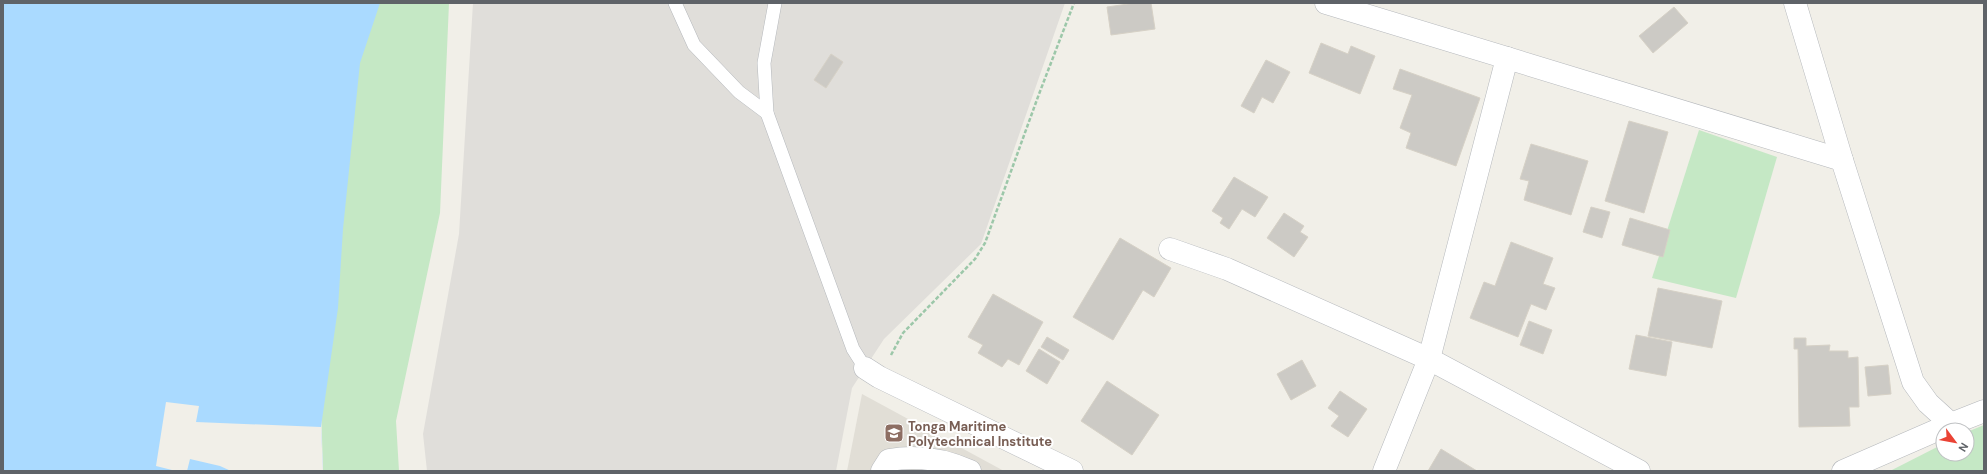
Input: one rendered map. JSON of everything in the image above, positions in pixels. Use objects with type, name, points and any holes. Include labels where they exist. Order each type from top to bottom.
[{"type":"street","points":[[1326,3],[1842,160]]},
{"type":"street","points":[[1795,3],[1842,160],[1914,382],[1928,403],[1949,422]]},
{"type":"street","points":[[1384,471],[1429,358],[1507,58]]},
{"type":"street","points":[[1170,249],[1227,269],[1429,358],[1639,471]]},
{"type":"street","points":[[865,368],[886,380],[1072,471]]},
{"type":"street","points":[[1956,422],[1984,411]]},
{"type":"street","points":[[1843,471],[1935,431]]},
{"type":"street","points":[[882,471],[889,460],[908,456],[952,462],[970,471]]},
{"type":"lane","points":[[675,3],[694,46],[739,92],[766,113]]},
{"type":"lane","points":[[776,3],[764,63],[766,113],[852,349],[865,368]]},
{"type":"path","points":[[886,380],[888,359],[903,333],[975,259],[985,243],[1074,3]]},
{"type":"shaded area","points":[[473,3],[1065,3],[981,244],[884,339],[852,388],[836,471],[427,471],[423,434],[459,234]]},
{"type":"shaded area","name":"Tonga Maritime Polytechnical Institute","points":[[862,394],[1004,471],[847,471]]},
{"type":"green space","points":[[309,3],[449,3],[440,213],[396,421],[399,471],[323,471]]},
{"type":"green space","points":[[1699,130],[1777,157],[1736,298],[1652,278]]},
{"type":"green space","points":[[1984,425],[1984,471],[1890,471],[1935,448],[1935,462],[1975,462],[1975,429]]},
{"type":"water","points":[[3,3],[380,3],[360,63],[343,229],[338,308],[321,427],[323,471],[3,471]]},
{"type":"pier","points":[[166,402],[199,406],[196,422],[321,427],[323,471],[231,471],[220,466],[190,459],[187,471],[176,471],[156,466]]},
{"type":"building","points":[[1135,3],[1151,3],[1155,29],[1111,35],[1107,7]]},
{"type":"building","points":[[1674,7],[1688,23],[1653,53],[1639,36]]},
{"type":"building","points":[[1321,43],[1348,54],[1351,46],[1375,56],[1360,94],[1309,73]]},
{"type":"building","points":[[831,54],[843,62],[826,88],[814,80]]},
{"type":"building","points":[[1266,60],[1290,72],[1273,103],[1262,97],[1254,113],[1241,106]]},
{"type":"building","points":[[1400,69],[1480,98],[1456,166],[1406,148],[1411,133],[1400,128],[1412,95],[1393,89]]},
{"type":"building","points":[[1629,121],[1668,132],[1644,213],[1605,201]]},
{"type":"building","points":[[1531,144],[1588,161],[1571,215],[1524,200],[1529,181],[1520,179]]},
{"type":"building","points":[[1234,177],[1268,197],[1255,217],[1242,209],[1229,229],[1220,223],[1223,218],[1212,211]]},
{"type":"building","points":[[1591,207],[1610,212],[1602,238],[1583,232]]},
{"type":"building","points":[[1284,213],[1304,226],[1300,232],[1308,237],[1294,257],[1267,238]]},
{"type":"building","points":[[1630,218],[1670,230],[1663,257],[1622,245]]},
{"type":"building","points":[[1120,238],[1171,268],[1154,297],[1143,290],[1113,340],[1073,317]]},
{"type":"building","points":[[1511,242],[1553,258],[1543,284],[1555,288],[1546,310],[1531,304],[1518,337],[1470,318],[1484,282],[1495,286]]},
{"type":"building","points":[[1658,288],[1722,301],[1712,348],[1648,336]]},
{"type":"building","points":[[993,294],[1043,322],[1019,365],[1008,359],[1002,367],[978,353],[983,345],[968,337]]},
{"type":"building","points":[[1529,321],[1552,330],[1543,354],[1520,345]]},
{"type":"building","points":[[1636,335],[1672,342],[1666,376],[1629,369]]},
{"type":"building","points":[[1047,337],[1069,350],[1063,360],[1041,347]]},
{"type":"building","points":[[1794,338],[1806,338],[1806,346],[1830,345],[1829,351],[1848,351],[1848,358],[1858,357],[1859,407],[1849,407],[1850,426],[1799,427],[1798,349],[1794,349]]},
{"type":"building","points":[[1039,349],[1060,362],[1047,384],[1026,371]]},
{"type":"building","points":[[1302,360],[1316,386],[1291,400],[1277,374]]},
{"type":"building","points":[[1888,365],[1891,394],[1868,396],[1865,367]]},
{"type":"building","points":[[1107,381],[1159,415],[1132,455],[1081,421]]},
{"type":"building","points":[[1340,391],[1367,409],[1348,437],[1331,426],[1339,416],[1328,408]]},
{"type":"building","points":[[1441,449],[1477,471],[1428,471]]},
{"type":"place","name":"Tonga Maritime Polytechnical Institute","points":[[894,433]]}]
